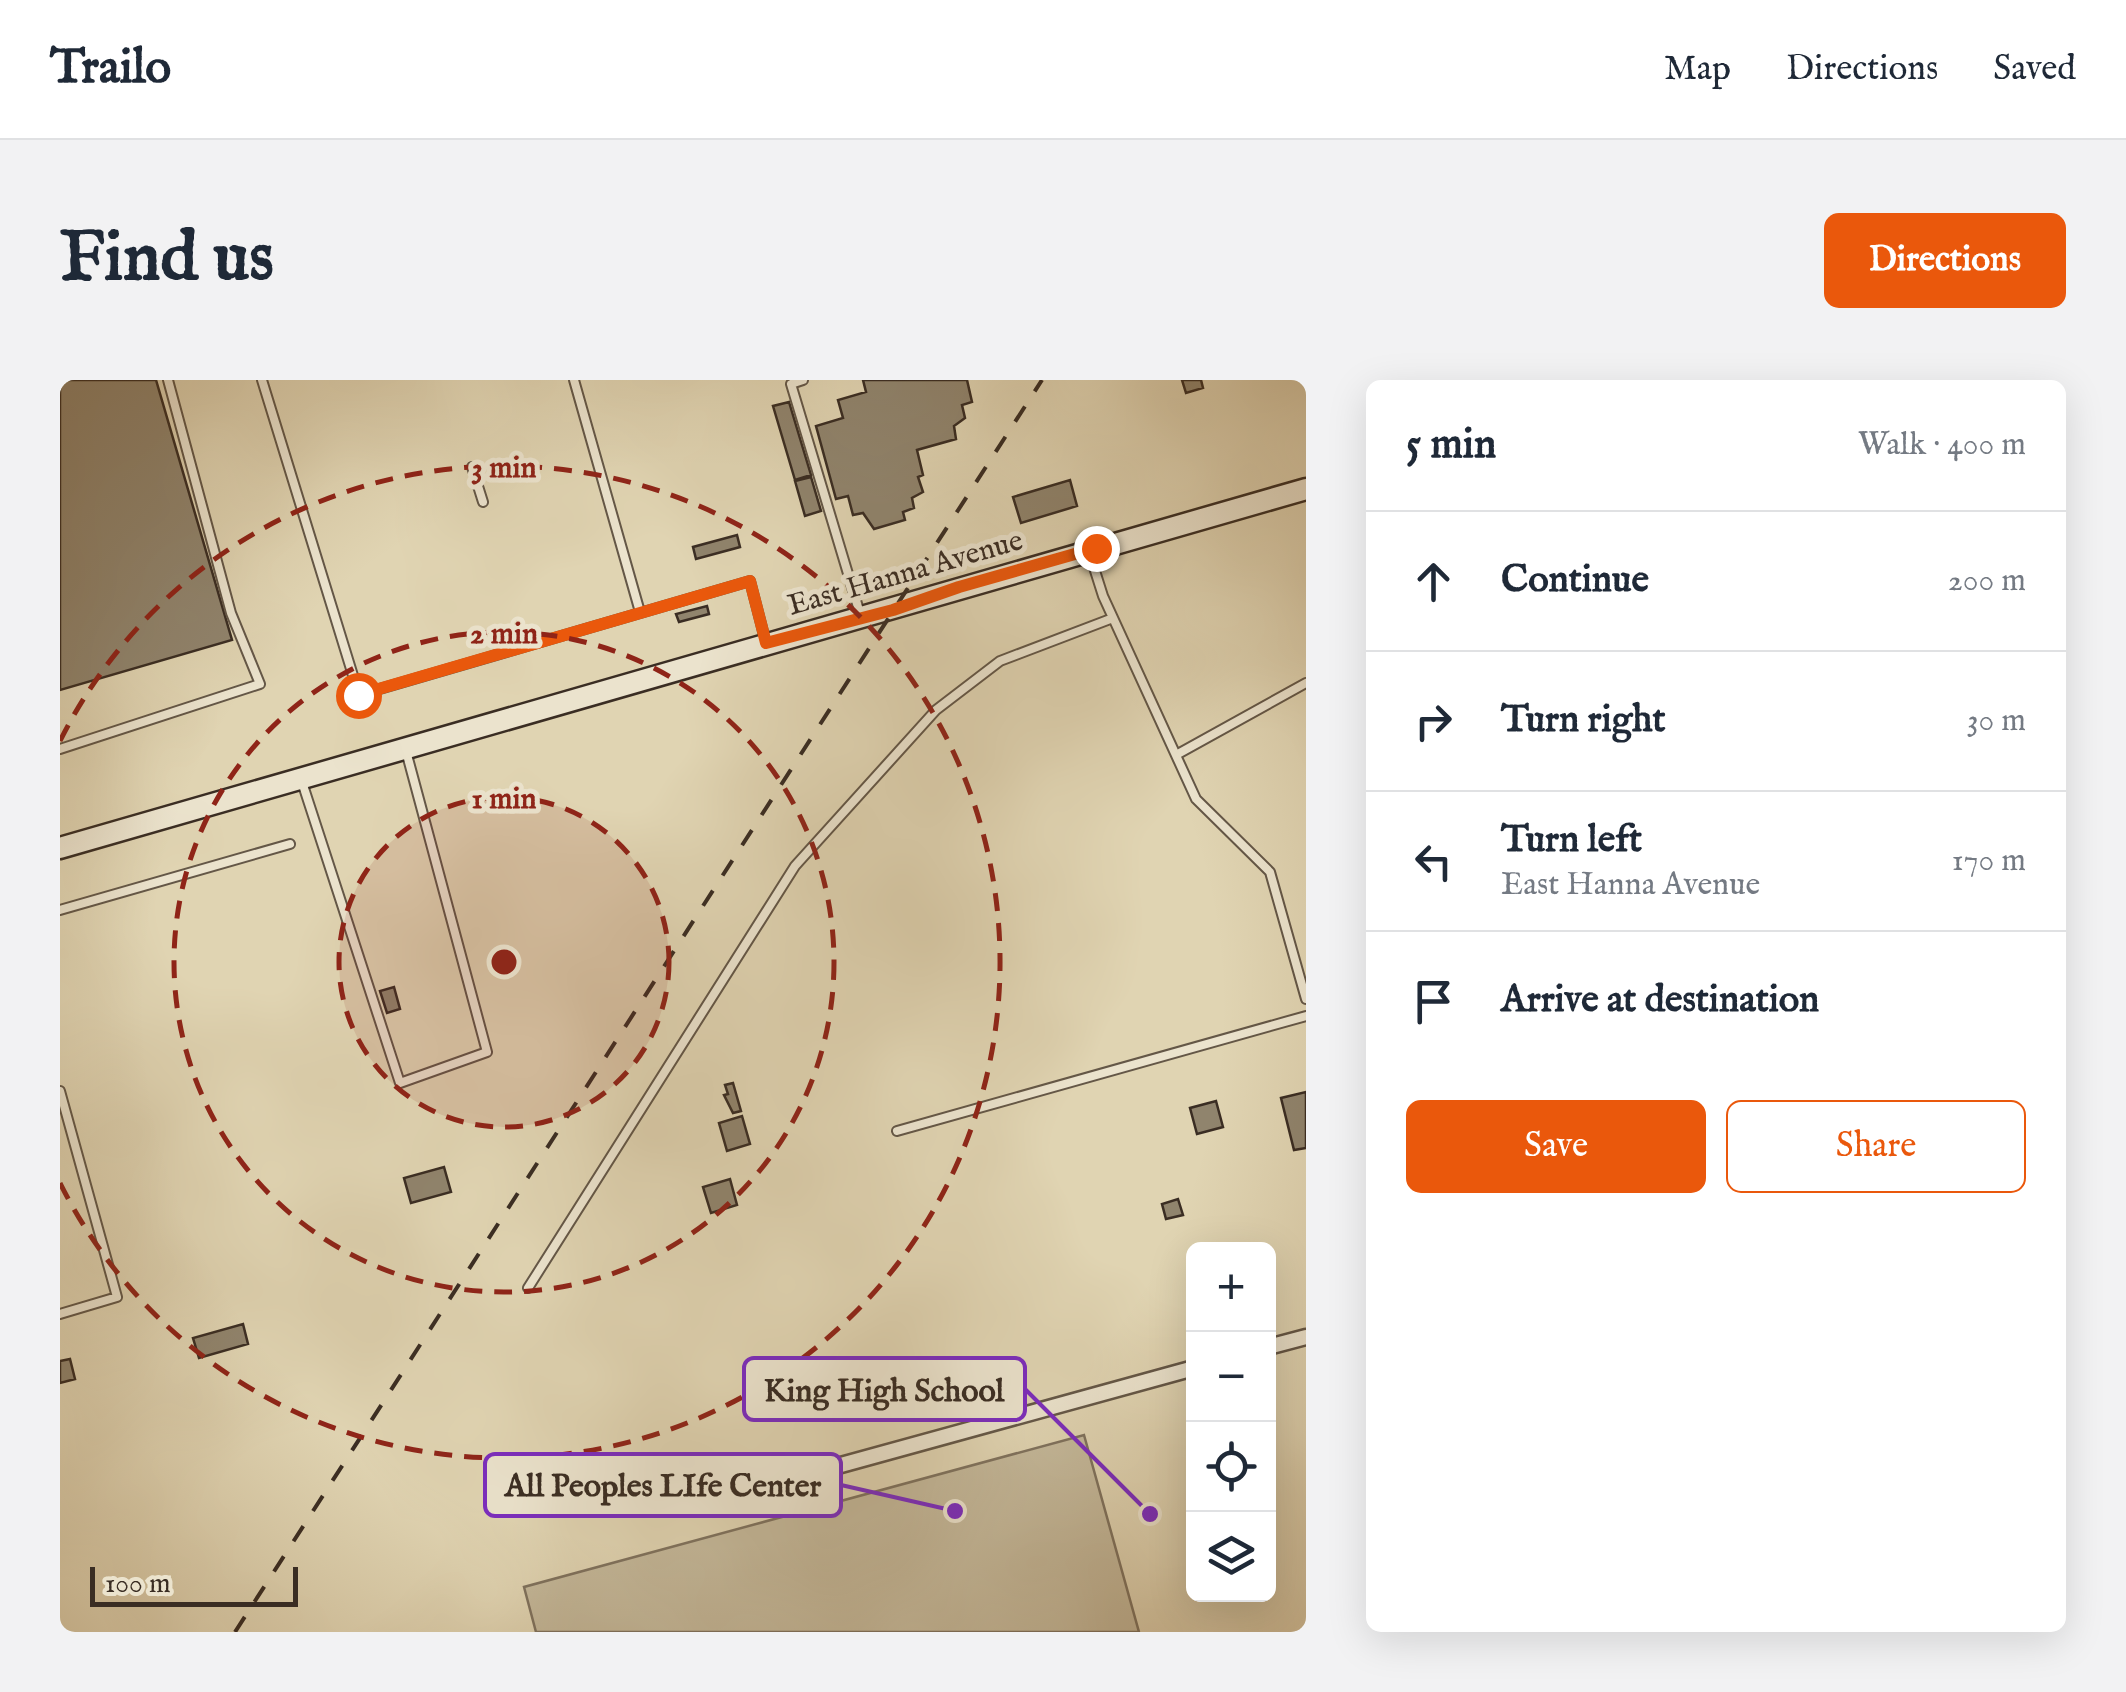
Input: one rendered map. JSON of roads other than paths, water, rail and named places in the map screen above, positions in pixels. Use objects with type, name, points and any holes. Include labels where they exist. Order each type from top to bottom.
[{"type":"street","name":"East Hanna Avenue","points":[[60,848],[1306,489]]},
{"type":"street","points":[[1276,1345],[1306,1336]]},
{"type":"street","points":[[830,1468],[1186,1370]]},
{"type":"lane","points":[[60,749],[260,684],[232,613],[168,380]]},
{"type":"lane","points":[[262,380],[358,695],[750,581],[766,643]]},
{"type":"lane","points":[[574,380],[640,612]]},
{"type":"lane","points":[[803,380],[790,382],[862,618]]},
{"type":"lane","points":[[472,467],[483,502]]},
{"type":"lane","points":[[1088,550],[1113,618],[1196,799],[1270,872],[1306,999]]},
{"type":"lane","points":[[528,1288],[795,866],[936,710],[1000,661],[1113,618]]},
{"type":"lane","points":[[1176,755],[1306,684]]},
{"type":"lane","points":[[300,778],[400,1083],[487,1052],[405,748]]},
{"type":"lane","points":[[60,910],[290,844]]},
{"type":"lane","points":[[898,1131],[1306,1016]]},
{"type":"lane","points":[[60,1091],[117,1297],[60,1314]]},
{"type":"railway","points":[[235,1632],[1042,380]]},
{"type":"place","name":"All Peoples LIfe Center","points":[[955,1511]]},
{"type":"place","name":"King High School","points":[[1150,1514]]}]
